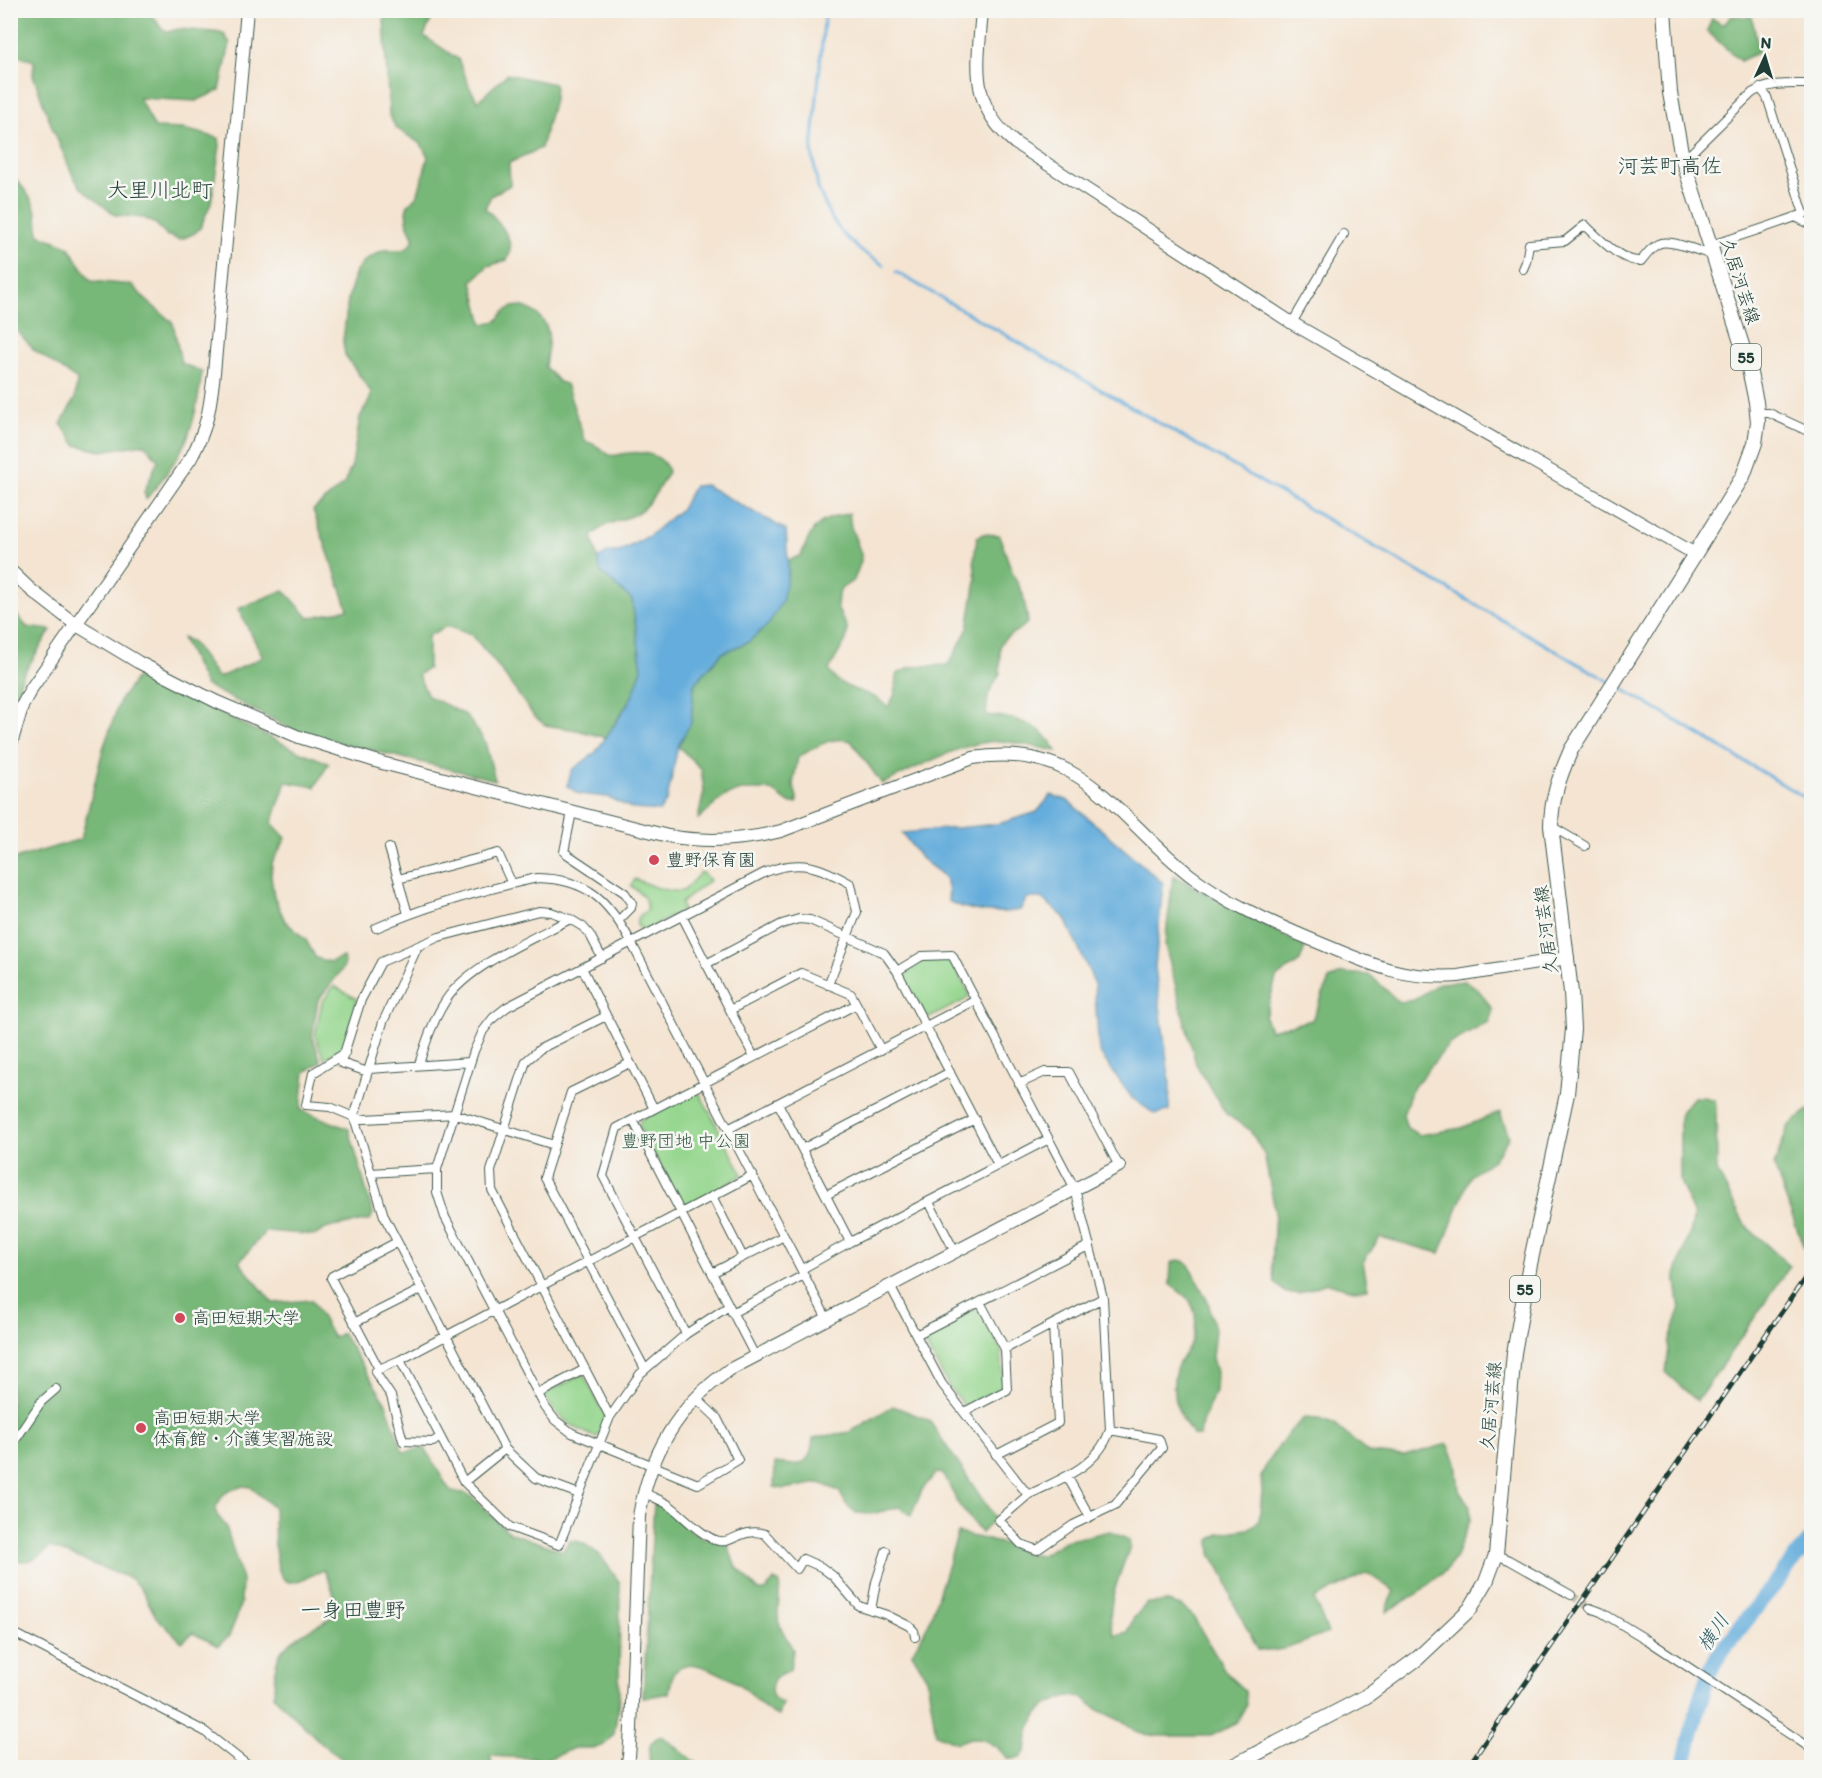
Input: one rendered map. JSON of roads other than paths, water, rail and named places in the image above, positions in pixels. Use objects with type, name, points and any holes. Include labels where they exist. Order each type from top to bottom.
[{"type":"main road","name":"久居河芸線","points":[[1229,1767],[1365,1697],[1418,1658],[1470,1609],[1486,1582],[1496,1555],[1514,1353],[1568,1083],[1573,1029],[1568,958],[1551,813],[1561,772],[1571,750],[1743,476],[1755,443],[1758,422],[1748,364],[1682,156],[1670,93],[1664,10]]},
{"type":"street","points":[[10,747],[27,695],[191,458],[208,417],[248,10]]},
{"type":"street","points":[[982,10],[977,72],[982,100],[993,121],[1015,143],[1292,323],[1695,554]]},
{"type":"street","points":[[1682,156],[1691,153],[1752,93],[1760,88],[1772,85],[1812,84]]},
{"type":"street","points":[[1523,269],[1529,244],[1565,241],[1585,225],[1610,248],[1632,261],[1641,261],[1658,243],[1674,243],[1712,251],[1804,214],[1767,97],[1760,88]]},
{"type":"street","points":[[1795,217],[1812,225]]},
{"type":"street","points":[[1292,323],[1344,234]]},
{"type":"street","points":[[1757,412],[1769,413],[1812,433]]},
{"type":"street","points":[[10,570],[31,590],[75,624],[138,662],[217,702],[298,737],[382,763],[668,836],[713,842],[737,840],[781,831],[973,758],[999,754],[1028,756],[1063,767],[1090,783],[1181,867],[1233,904],[1378,968],[1412,975],[1441,977],[1568,958]]},
{"type":"street","points":[[572,812],[564,852],[625,893],[630,899],[631,908],[619,920]]},
{"type":"street","points":[[1551,826],[1585,846]]},
{"type":"street","points":[[389,848],[408,914]]},
{"type":"street","points":[[398,879],[498,852],[512,884]]},
{"type":"street","points":[[696,1398],[717,1418],[738,1460],[698,1484],[572,1433],[562,1426],[545,1407],[445,1217],[436,1192],[437,1169],[470,1062],[483,1031],[493,1018],[507,1007],[766,872],[784,866],[825,869],[851,884],[857,912],[828,985]]},
{"type":"street","points":[[376,928],[408,914],[537,878],[549,878],[575,884],[587,889],[606,904],[619,920],[631,942],[827,1319]]},
{"type":"street","points":[[470,1062],[419,1064],[368,1070],[341,1063],[361,1000],[381,962],[439,937],[539,911],[551,912],[583,927],[602,958]]},
{"type":"street","points":[[682,916],[754,1057]]},
{"type":"street","points":[[419,1064],[436,1017],[447,998],[458,986],[480,966],[570,919]]},
{"type":"street","points":[[706,964],[790,921],[810,920],[884,953],[897,971],[998,1165]]},
{"type":"street","points":[[418,946],[383,1022],[354,1117],[370,1173],[384,1216],[505,1449],[536,1478],[579,1494]]},
{"type":"street","points":[[897,971],[922,956],[952,955],[1075,1189],[1103,1298],[1110,1430],[1104,1446],[1095,1458],[1067,1476],[1028,1495],[999,1520],[1021,1544],[1037,1550],[1073,1525],[1115,1505],[1162,1448],[1159,1439],[1110,1430]]},
{"type":"street","points":[[582,968],[654,1109]]},
{"type":"street","points":[[730,1010],[801,974],[850,994],[881,1050]]},
{"type":"street","points":[[728,1130],[976,1000]]},
{"type":"street","points":[[686,1334],[603,1176],[618,1128],[855,1005]]},
{"type":"street","points":[[606,1016],[532,1055],[526,1061],[491,1171],[492,1190],[610,1417]]},
{"type":"street","points":[[345,1052],[313,1073],[306,1105],[330,1107],[365,1119],[455,1114],[554,1146]]},
{"type":"street","points":[[630,1063],[571,1092],[544,1178],[645,1369]]},
{"type":"street","points":[[802,1149],[950,1072]]},
{"type":"street","points":[[626,1767],[631,1729],[639,1516],[643,1492],[672,1426],[696,1398],[724,1374],[1119,1166],[1069,1072],[1046,1072],[1019,1084]]},
{"type":"street","points":[[778,1103],[850,1242]]},
{"type":"street","points":[[826,1196],[975,1119]]},
{"type":"street","points":[[633,1120],[755,1356]]},
{"type":"street","points":[[400,1360],[464,1482],[510,1527],[559,1545],[610,1417],[645,1369],[686,1334],[803,1272],[850,1242],[1049,1139]]},
{"type":"street","points":[[370,1173],[437,1169]]},
{"type":"street","points":[[440,1437],[433,1442],[403,1441],[391,1396],[375,1372],[753,1175]]},
{"type":"street","points":[[712,1196],[743,1257]]},
{"type":"street","points":[[928,1202],[955,1252]]},
{"type":"street","points":[[712,1273],[784,1236]]},
{"type":"street","points":[[379,1369],[331,1278],[397,1242]]},
{"type":"street","points":[[916,1335],[1090,1245]]},
{"type":"street","points":[[890,1286],[942,1384],[1028,1495]]},
{"type":"street","points":[[354,1323],[422,1289]]},
{"type":"street","points":[[1005,1349],[1103,1298]]},
{"type":"street","points":[[964,1412],[1007,1390],[1005,1349],[980,1302]]},
{"type":"street","points":[[996,1455],[1058,1423],[1053,1325]]},
{"type":"street","points":[[538,1394],[585,1369]]},
{"type":"street","points":[[10,1448],[41,1402],[56,1389]]},
{"type":"street","points":[[464,1482],[505,1449]]},
{"type":"street","points":[[1067,1476],[1090,1517]]},
{"type":"street","points":[[643,1492],[667,1504],[695,1527],[719,1541],[726,1541],[746,1532],[765,1534],[797,1569],[803,1559],[821,1568],[838,1581],[859,1606],[887,1615],[909,1626],[914,1631],[915,1637]]},
{"type":"street","points":[[872,1610],[876,1582],[886,1551]]},
{"type":"street","points":[[1496,1555],[1571,1595]]},
{"type":"street","points":[[1590,1608],[1601,1612],[1648,1641],[1812,1749]]},
{"type":"street","points":[[10,1631],[204,1731],[251,1767]]},
{"type":"water","points":[[705,485],[786,530],[788,574],[782,601],[769,624],[748,642],[722,653],[694,684],[691,722],[678,746],[667,800],[660,811],[633,809],[607,797],[579,794],[567,786],[572,770],[595,753],[633,695],[642,669],[632,600],[601,572],[597,559],[609,552],[619,552],[649,536],[681,509],[694,486]]},
{"type":"water","points":[[1051,795],[1067,800],[1163,883],[1155,967],[1170,1084],[1169,1111],[1155,1114],[1132,1098],[1099,1052],[1094,982],[1064,917],[1041,898],[1027,898],[1020,910],[1002,912],[983,912],[948,901],[949,891],[945,878],[919,856],[902,833],[998,824],[1037,812]]},
{"type":"waterway","points":[[825,10],[812,151],[818,188],[830,216],[842,233],[861,251],[884,265]]},
{"type":"waterway","points":[[896,272],[1610,682]]},
{"type":"waterway","points":[[1616,685],[1812,802]]},
{"type":"waterway","name":"横川","points":[[1683,1768],[1701,1697],[1717,1657],[1812,1537]]},
{"type":"tunnel","points":[[1571,1595],[1590,1608]]},
{"type":"railway","points":[[1467,1768],[1812,1268]]},
{"type":"place","name":"豊野保育園","points":[[654,860]]},
{"type":"place","name":"高田短期大学","points":[[180,1318]]},
{"type":"place","name":"高田短期大学 体育館・介護実習施設","points":[[141,1428]]},
{"type":"district","name":"河芸町高佐","points":[[1670,165]]},
{"type":"district","name":"大里川北町","points":[[160,189]]},
{"type":"district","name":"一身田豊野","points":[[353,1609]]},
{"type":"park label","name":"豊野団地 中公園","points":[[686,1141]]}]
